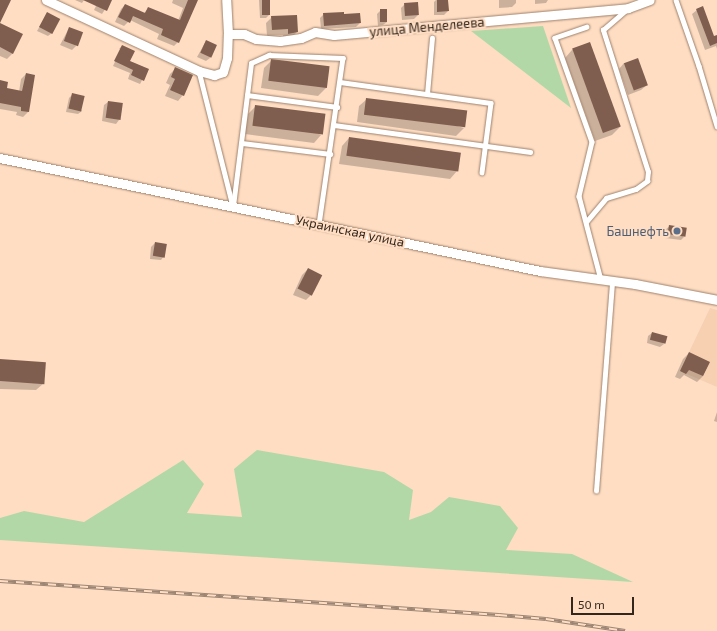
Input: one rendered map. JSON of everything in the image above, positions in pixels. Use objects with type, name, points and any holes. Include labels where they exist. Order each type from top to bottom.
[{"type":"street","points":[[46,0],[199,71],[214,75],[223,72],[227,58],[228,34],[226,0]]},
{"type":"street","name":"улица Менделеева","points":[[228,34],[244,34],[256,39],[280,41],[302,38],[315,32],[334,35],[628,8],[650,0]]},
{"type":"street","name":"Украинская улица","points":[[0,158],[540,271],[612,281],[702,296],[717,300]]},
{"type":"lane","points":[[676,0],[700,66],[717,126]]},
{"type":"lane","points":[[586,222],[606,198],[636,189],[647,181],[648,172],[603,30],[628,8]]},
{"type":"lane","points":[[587,27],[555,38],[592,142],[579,196],[601,280]]},
{"type":"lane","points":[[427,94],[432,38]]},
{"type":"lane","points":[[233,206],[251,63],[269,55],[343,58],[319,224]]},
{"type":"lane","points":[[199,71],[233,206]]},
{"type":"lane","points":[[340,82],[491,103],[482,172]]},
{"type":"lane","points":[[247,96],[337,107]]},
{"type":"lane","points":[[334,126],[530,152]]},
{"type":"lane","points":[[242,142],[330,154]]},
{"type":"lane","points":[[596,491],[612,281]]},
{"type":"shaded area","points":[[710,308],[717,310],[717,387],[680,371]]},
{"type":"green space","points":[[543,26],[571,108],[471,31]]},
{"type":"green space","points":[[257,450],[384,472],[413,490],[409,520],[431,512],[449,497],[500,506],[518,528],[506,550],[572,554],[633,582],[0,540],[0,518],[24,511],[84,522],[183,460],[204,484],[187,513],[242,517],[234,469]]},
{"type":"building","points":[[0,0],[11,0],[0,23]]},
{"type":"building","points":[[83,0],[112,0],[107,11]]},
{"type":"building","points":[[188,0],[198,0],[179,43],[161,35],[163,29],[133,16],[130,23],[118,17],[125,4],[145,13],[148,7],[180,20]]},
{"type":"building","points":[[262,0],[270,0],[270,15],[262,15]]},
{"type":"building","points":[[437,0],[448,0],[449,11],[437,12]]},
{"type":"building","points":[[418,2],[419,15],[405,16],[404,3]]},
{"type":"building","points":[[703,6],[714,36],[717,35],[717,43],[710,46],[696,9]]},
{"type":"building","points":[[380,9],[387,9],[387,22],[380,22]]},
{"type":"building","points":[[47,12],[60,19],[52,34],[39,27]]},
{"type":"building","points":[[344,12],[344,14],[360,13],[361,23],[324,26],[323,13]]},
{"type":"building","points":[[297,15],[298,32],[288,34],[288,29],[272,30],[271,16]]},
{"type":"building","points":[[0,23],[23,34],[13,54],[0,47]]},
{"type":"building","points":[[69,27],[83,32],[78,46],[64,41]]},
{"type":"building","points":[[206,40],[217,45],[211,58],[200,53]]},
{"type":"building","points":[[590,42],[621,127],[603,133],[572,48]]},
{"type":"building","points":[[122,45],[135,51],[130,61],[149,69],[144,81],[131,75],[133,70],[114,61]]},
{"type":"building","points":[[638,58],[648,85],[634,90],[624,63]]},
{"type":"building","points":[[271,59],[330,66],[327,88],[268,81]]},
{"type":"building","points":[[175,67],[193,75],[184,96],[170,90],[175,79],[171,77]]},
{"type":"building","points":[[26,73],[35,75],[29,112],[21,111],[21,107],[0,103],[0,80],[8,82],[7,88],[22,91]]},
{"type":"building","points":[[72,93],[85,96],[81,112],[68,109]]},
{"type":"building","points":[[366,98],[467,110],[465,127],[364,115]]},
{"type":"building","points":[[108,101],[123,103],[120,120],[106,118]]},
{"type":"building","points":[[255,105],[325,114],[323,134],[252,126]]},
{"type":"building","points":[[349,137],[461,153],[458,172],[346,156]]},
{"type":"building","name":"Башнефть","points":[[669,225],[687,228],[685,237],[668,234]]},
{"type":"building","points":[[155,242],[167,244],[165,258],[153,256]]},
{"type":"building","points":[[308,268],[322,275],[312,296],[298,288]]},
{"type":"building","points":[[652,332],[667,336],[665,344],[650,340]]},
{"type":"building","points":[[689,352],[710,362],[703,376],[689,370],[686,374],[680,371]]},
{"type":"building","points":[[0,359],[46,362],[44,384],[0,381]]},
{"type":"railway","points":[[0,581],[499,615],[546,619],[625,631]]},
{"type":"place","name":"Башнефть","points":[[677,231]]}]
